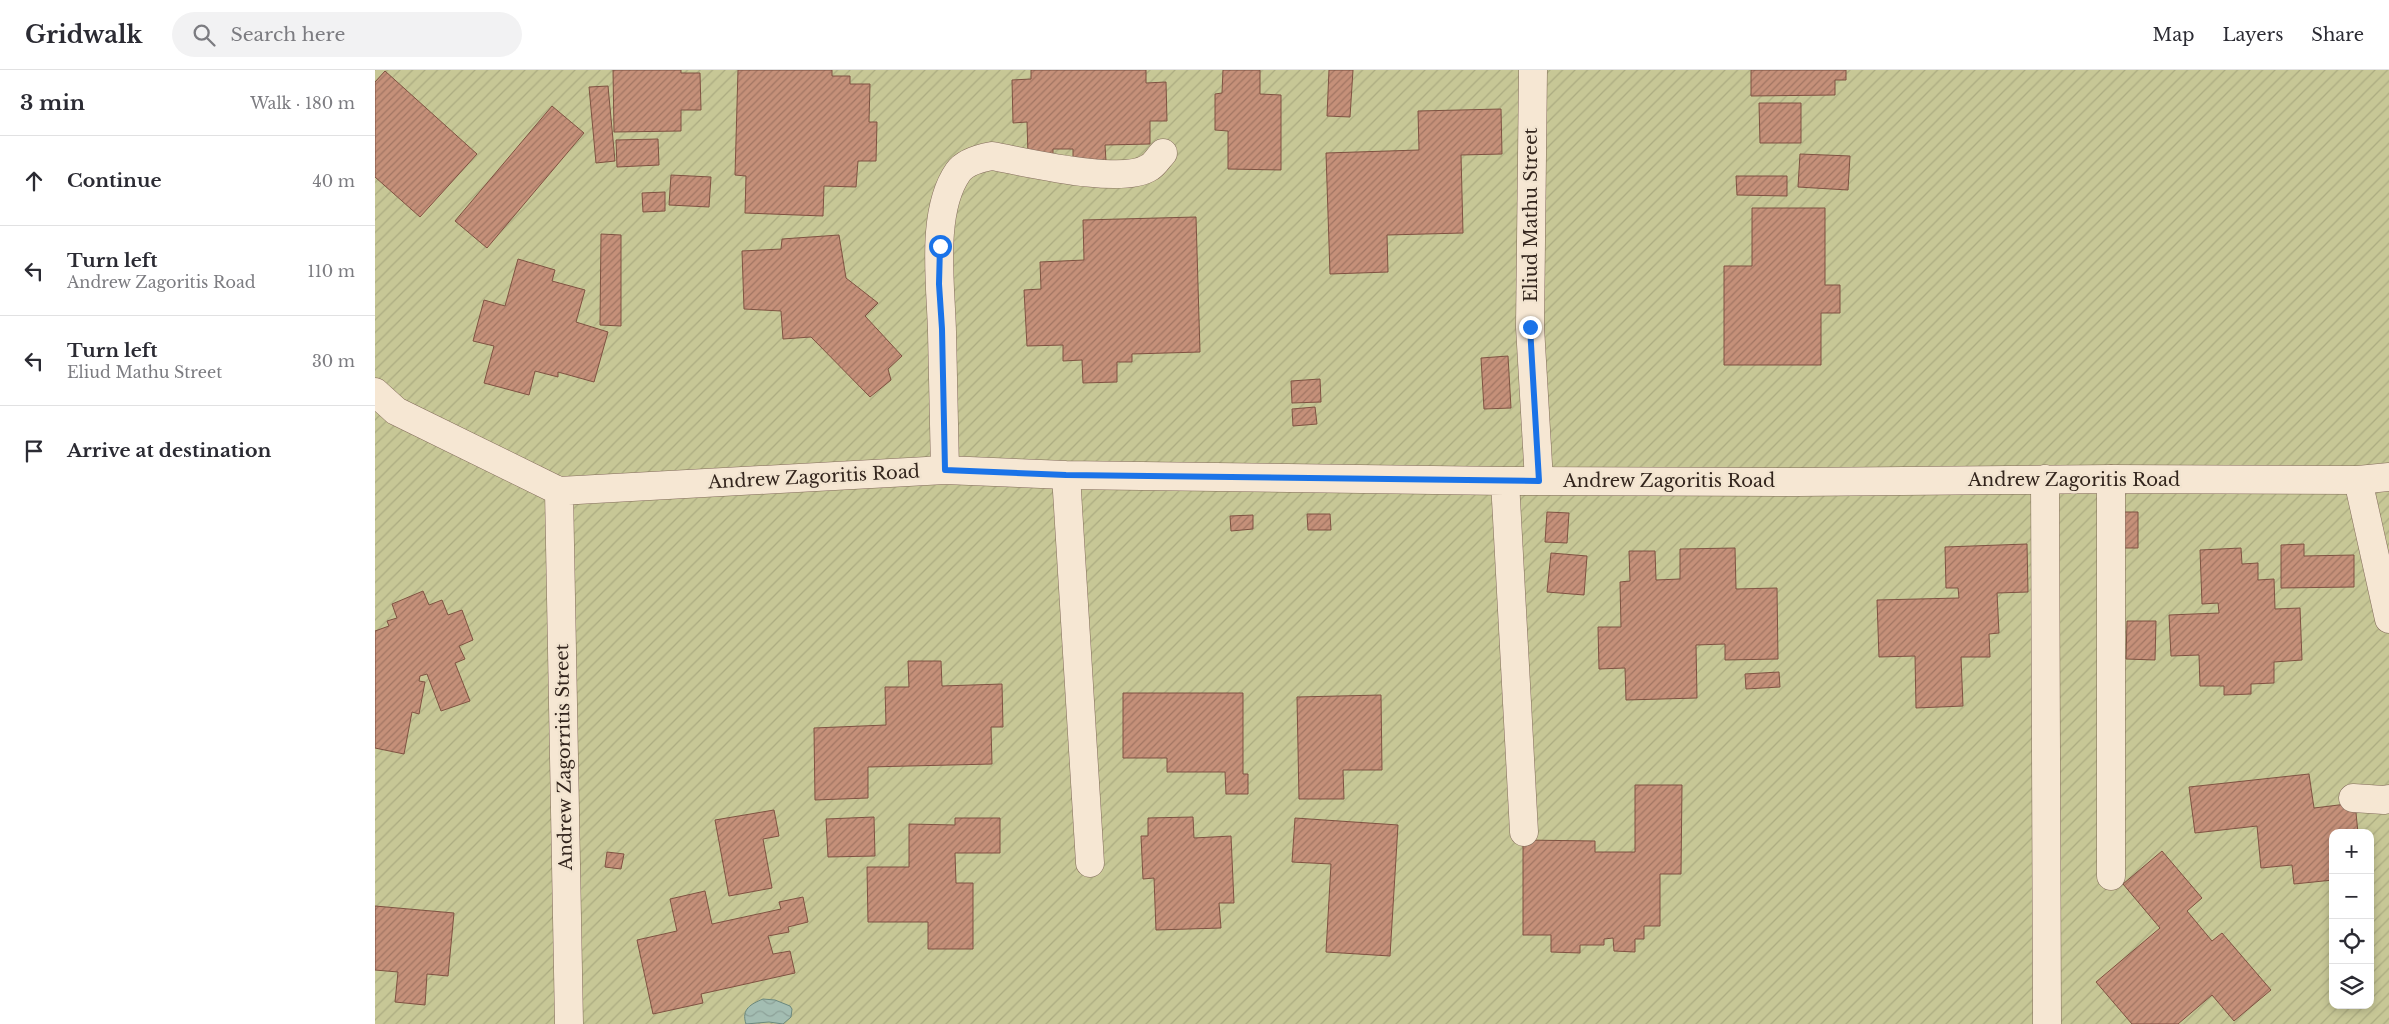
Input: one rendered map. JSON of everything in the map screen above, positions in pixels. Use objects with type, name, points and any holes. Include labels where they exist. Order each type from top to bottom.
[{"type":"street","name":"Eliud Mathu Street","points":[[1533,70],[1530,327],[1539,481]]},
{"type":"street","points":[[945,470],[942,329],[939,284],[940,246],[945,199],[959,170],[979,158],[992,156],[1090,173],[1129,175],[1150,167],[1163,152]]},
{"type":"street","name":"Andrew Zagoritis Road","points":[[375,392],[396,411],[559,491],[945,470],[1066,475],[1505,481],[2358,480],[2389,477]]},
{"type":"street","points":[[1066,475],[1090,862]]},
{"type":"street","points":[[2045,479],[2047,1024]]},
{"type":"street","points":[[2111,479],[2111,876]]},
{"type":"street","points":[[2358,480],[2389,619]]},
{"type":"street","points":[[1505,481],[1523,832]]},
{"type":"street","name":"Andrew Zagorritis Street","points":[[559,491],[569,1024]]},
{"type":"street","points":[[2353,798],[2384,800],[2389,798]]},
{"type":"green space","points":[[375,70],[2389,70],[2389,1024],[375,1024]]},
{"type":"water","points":[[763,999],[775,1000],[790,1006],[792,1009],[791,1017],[783,1024],[769,1022],[746,1024],[745,1014],[748,1008]]},
{"type":"building","points":[[613,70],[681,70],[681,73],[700,73],[701,110],[681,110],[681,131],[614,132]]},
{"type":"building","points":[[738,70],[832,70],[832,76],[850,76],[850,84],[870,84],[869,122],[877,122],[876,161],[858,161],[856,187],[824,186],[823,216],[745,213],[746,176],[735,175]]},
{"type":"building","points":[[1031,70],[1146,70],[1146,83],[1166,82],[1167,121],[1150,121],[1150,144],[1105,145],[1106,161],[1073,162],[1073,149],[1053,149],[1053,154],[1028,155],[1027,122],[1013,123],[1012,80],[1031,79]]},
{"type":"building","points":[[1223,70],[1260,70],[1260,94],[1281,95],[1281,170],[1228,169],[1228,131],[1215,130],[1215,94],[1222,93]]},
{"type":"building","points":[[1329,70],[1353,70],[1350,117],[1327,116]]},
{"type":"building","points":[[1751,70],[1846,70],[1846,80],[1835,80],[1835,95],[1751,96]]},
{"type":"building","points":[[385,71],[477,154],[420,217],[375,177],[375,82]]},
{"type":"building","points":[[608,86],[615,161],[596,163],[589,87]]},
{"type":"building","points":[[1759,103],[1801,103],[1801,143],[1760,143]]},
{"type":"building","points":[[552,106],[584,133],[487,248],[455,221]]},
{"type":"building","points":[[1501,109],[1502,154],[1461,155],[1463,233],[1387,235],[1388,272],[1330,274],[1326,153],[1419,150],[1418,111]]},
{"type":"building","points":[[658,139],[659,165],[617,167],[616,140]]},
{"type":"building","points":[[1800,154],[1850,156],[1848,190],[1798,187]]},
{"type":"building","points":[[671,175],[711,177],[709,207],[669,205]]},
{"type":"building","points":[[1736,176],[1787,176],[1787,196],[1737,195]]},
{"type":"building","points":[[665,192],[665,211],[643,212],[642,193]]},
{"type":"building","points":[[1752,208],[1825,208],[1825,285],[1840,285],[1840,313],[1821,313],[1821,365],[1724,365],[1724,266],[1752,266]]},
{"type":"building","points":[[1196,217],[1200,352],[1132,354],[1132,362],[1117,362],[1117,382],[1083,383],[1082,360],[1063,361],[1063,345],[1027,346],[1024,290],[1041,289],[1040,262],[1084,260],[1083,220]]},
{"type":"building","points":[[601,234],[621,235],[621,326],[600,325]]},
{"type":"building","points":[[839,235],[846,278],[878,303],[865,316],[902,356],[888,369],[891,380],[870,397],[811,337],[783,339],[781,311],[744,309],[742,251],[781,249],[782,239]]},
{"type":"building","points":[[518,259],[555,270],[552,281],[585,290],[576,322],[608,332],[594,382],[558,372],[558,377],[535,371],[529,395],[484,383],[494,346],[473,341],[484,300],[505,306]]},
{"type":"building","points":[[1508,356],[1511,408],[1484,409],[1481,358]]},
{"type":"building","points":[[1320,379],[1321,402],[1292,403],[1291,381]]},
{"type":"building","points":[[1315,407],[1317,424],[1293,426],[1292,409]]},
{"type":"building","points":[[1547,512],[1569,513],[1567,543],[1545,542]]},
{"type":"building","points":[[2122,512],[2138,512],[2138,548],[2122,548]]},
{"type":"building","points":[[1307,514],[1330,514],[1331,530],[1308,530]]},
{"type":"building","points":[[1253,515],[1253,529],[1231,531],[1230,516]]},
{"type":"building","points":[[2027,544],[2028,592],[1997,593],[1999,633],[1989,634],[1990,657],[1961,657],[1963,706],[1916,708],[1915,656],[1879,657],[1877,600],[1959,598],[1958,588],[1946,588],[1945,547]]},
{"type":"building","points":[[2304,544],[2304,556],[2354,555],[2354,587],[2281,588],[2281,545]]},
{"type":"building","points":[[1735,548],[1736,589],[1777,588],[1778,659],[1725,660],[1725,644],[1696,645],[1697,698],[1626,700],[1625,668],[1599,669],[1598,627],[1621,627],[1620,582],[1630,581],[1629,551],[1655,551],[1656,580],[1680,579],[1680,549]]},
{"type":"building","points":[[2241,548],[2242,564],[2258,563],[2258,580],[2274,579],[2275,609],[2300,608],[2302,660],[2274,662],[2274,683],[2251,684],[2251,694],[2224,695],[2224,686],[2200,686],[2199,655],[2171,656],[2169,615],[2219,613],[2218,603],[2202,604],[2200,550]]},
{"type":"building","points":[[1551,553],[1587,556],[1584,595],[1547,592]]},
{"type":"building","points":[[423,591],[429,605],[442,600],[448,615],[462,610],[473,640],[459,646],[465,659],[455,663],[470,701],[441,711],[427,674],[420,676],[419,681],[425,682],[419,714],[412,712],[404,754],[375,748],[375,631],[389,626],[387,621],[397,618],[392,604]]},
{"type":"building","points":[[2127,621],[2156,621],[2155,660],[2126,659]]},
{"type":"building","points":[[908,661],[941,661],[942,686],[1002,684],[1003,727],[991,727],[992,764],[868,767],[868,798],[815,800],[814,728],[886,725],[885,687],[909,687]]},
{"type":"building","points":[[1779,672],[1780,687],[1746,689],[1745,674]]},
{"type":"building","points":[[1123,693],[1243,693],[1243,774],[1248,774],[1248,794],[1226,794],[1225,772],[1167,772],[1167,758],[1123,758]]},
{"type":"building","points":[[1381,695],[1382,770],[1343,770],[1344,799],[1299,799],[1297,697]]},
{"type":"building","points":[[2309,774],[2314,808],[2355,803],[2358,829],[2329,829],[2329,880],[2294,884],[2292,865],[2261,868],[2257,826],[2195,833],[2189,787]]},
{"type":"building","points":[[1635,785],[1682,785],[1681,874],[1660,874],[1660,926],[1644,926],[1644,939],[1635,939],[1635,952],[1614,951],[1613,938],[1604,939],[1604,945],[1580,945],[1580,953],[1551,952],[1551,935],[1523,935],[1523,840],[1595,841],[1595,852],[1635,852]]},
{"type":"building","points":[[774,810],[779,836],[763,839],[772,888],[729,896],[715,820]]},
{"type":"building","points":[[874,817],[875,856],[828,857],[826,819]]},
{"type":"building","points":[[1193,817],[1194,838],[1231,836],[1234,903],[1219,903],[1221,928],[1156,930],[1154,878],[1143,879],[1141,836],[1148,836],[1148,818]]},
{"type":"building","points":[[955,818],[1000,818],[1000,853],[955,853],[956,883],[973,883],[973,949],[928,949],[928,922],[868,922],[867,867],[909,867],[909,824],[955,825]]},
{"type":"building","points":[[1295,818],[1398,825],[1390,956],[1326,952],[1331,864],[1292,862]]},
{"type":"building","points":[[2162,851],[2202,898],[2187,911],[2212,941],[2222,933],[2271,990],[2234,1021],[2212,995],[2178,1024],[2132,1024],[2096,982],[2160,928],[2123,884]]},
{"type":"building","points":[[607,852],[624,854],[621,869],[605,867]]},
{"type":"building","points":[[705,891],[712,924],[781,909],[779,902],[803,897],[808,922],[788,927],[789,932],[768,936],[773,954],[790,951],[795,973],[701,994],[703,1003],[653,1014],[637,940],[677,931],[670,899]]},
{"type":"building","points":[[375,906],[454,913],[448,976],[427,974],[425,1005],[395,1002],[398,972],[375,970]]},
{"type":"route","points":[[940,246],[939,284],[942,329],[945,470],[1066,475],[1539,481],[1530,327]]}]
